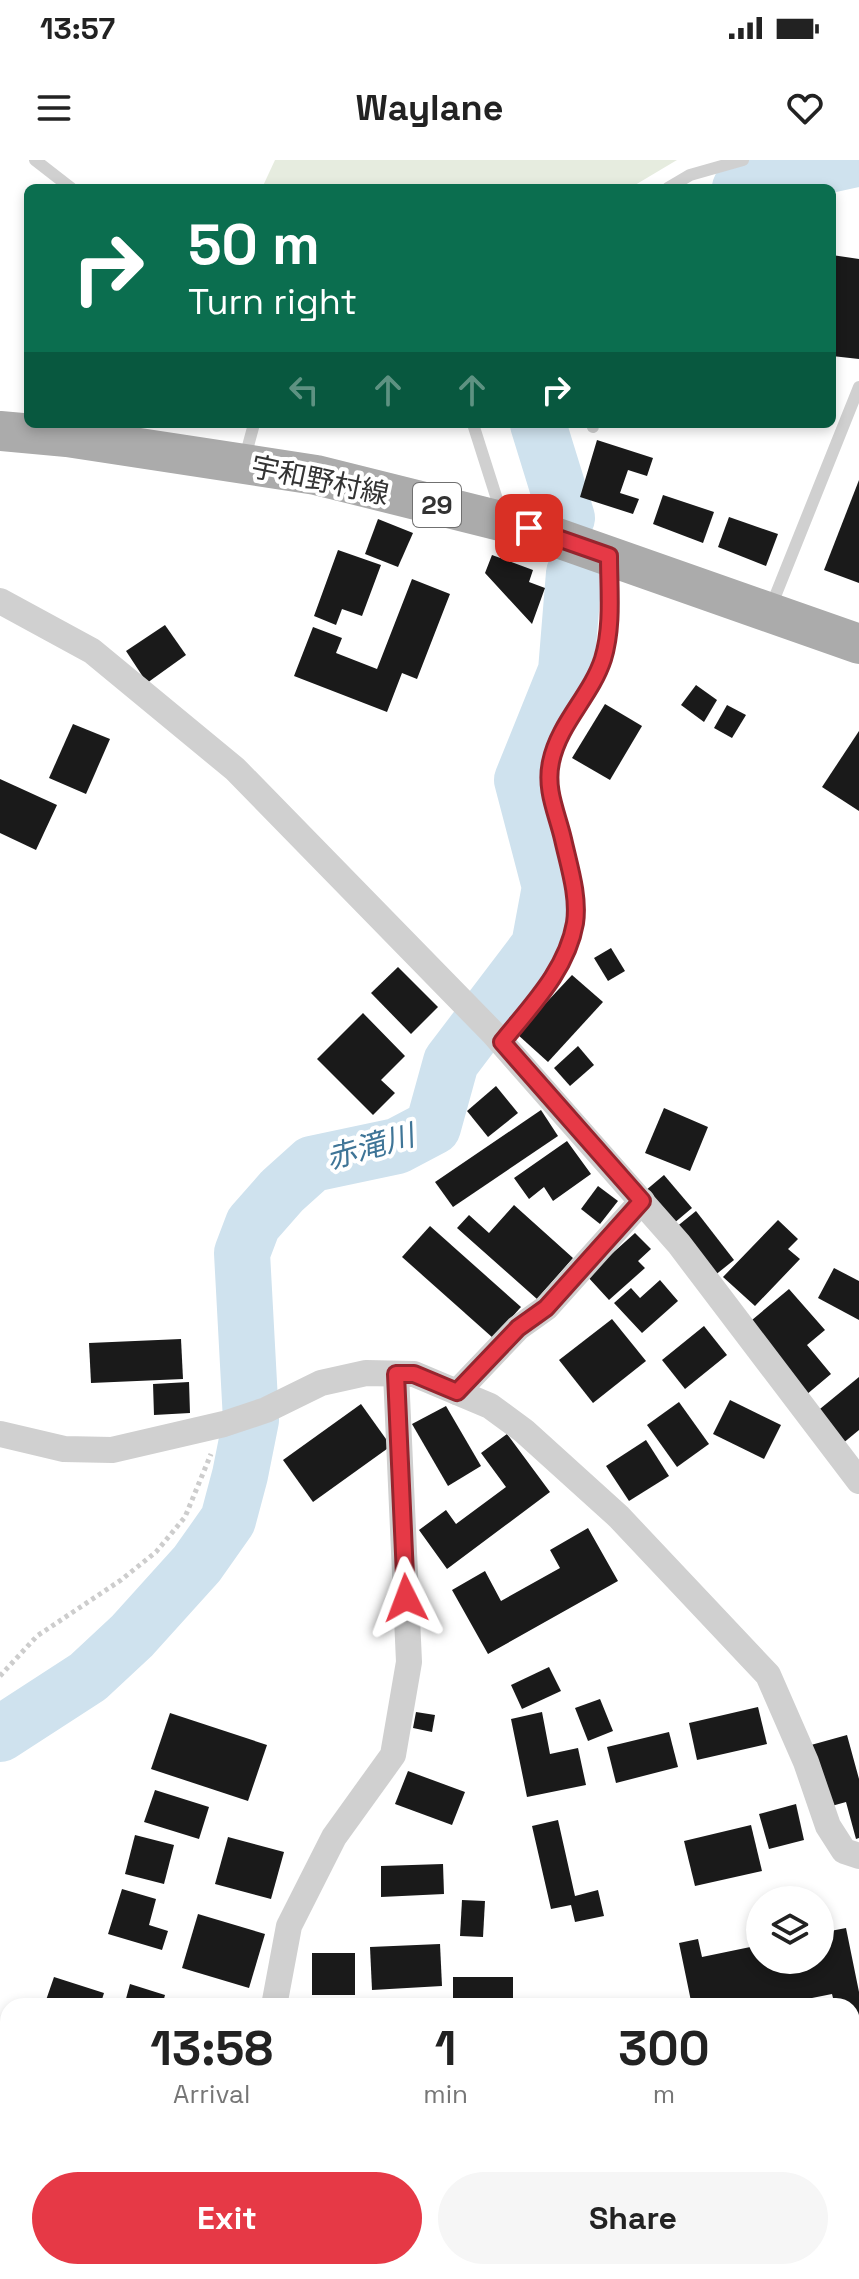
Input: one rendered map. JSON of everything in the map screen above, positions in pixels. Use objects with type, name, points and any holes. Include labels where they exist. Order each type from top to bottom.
[{"type":"main road","name":"宇和野村線","points":[[0,431],[67,437],[316,475],[529,528],[859,644]]},
{"type":"street","points":[[0,601],[92,651],[235,769],[465,1003],[688,1256],[859,1481]]},
{"type":"street","points":[[457,1392],[518,1328],[546,1308],[642,1201]]},
{"type":"street","points":[[0,1434],[64,1449],[112,1450],[224,1424],[266,1410],[321,1383],[366,1373],[414,1374],[490,1406],[619,1517],[768,1675],[806,1762],[828,1826],[844,1851],[859,1856]]},
{"type":"street","points":[[276,1998],[289,1926],[334,1837],[393,1755],[409,1662],[396,1374]]},
{"type":"lane","points":[[35,160],[66,184]]},
{"type":"lane","points":[[675,184],[690,175],[743,160]]},
{"type":"lane","points":[[769,612],[859,387]]},
{"type":"lane","points":[[243,464],[253,428]]},
{"type":"lane","points":[[474,428],[504,522]]},
{"type":"lane","points":[[498,1037],[545,989],[563,958],[575,923],[574,886],[549,796],[550,764],[560,734],[602,661],[609,632],[609,556]]},
{"type":"path","points":[[0,1676],[37,1636],[121,1580],[156,1552],[185,1517],[224,1424]]},
{"type":"shaded area","points":[[275,160],[677,160],[637,184],[264,184]]},
{"type":"building","points":[[836,256],[859,259],[859,359],[836,356]]},
{"type":"building","points":[[597,440],[653,458],[647,476],[628,470],[620,493],[639,499],[633,514],[580,497]]},
{"type":"building","points":[[859,480],[859,583],[824,570]]},
{"type":"building","points":[[663,495],[714,512],[703,543],[653,524]]},
{"type":"building","points":[[729,517],[778,534],[766,566],[718,547]]},
{"type":"building","points":[[378,519],[413,533],[398,567],[365,554]]},
{"type":"building","points":[[338,550],[381,565],[362,616],[342,609],[336,625],[314,616]]},
{"type":"building","points":[[492,555],[533,570],[529,582],[545,588],[532,624],[485,573]]},
{"type":"building","points":[[412,579],[450,594],[417,679],[402,673],[387,712],[294,676],[313,627],[342,638],[336,653],[377,669]]},
{"type":"building","points":[[165,625],[186,655],[147,683],[126,651]]},
{"type":"building","points":[[696,685],[717,700],[704,722],[681,705]]},
{"type":"building","points":[[605,704],[642,726],[610,780],[572,758]]},
{"type":"building","points":[[727,705],[746,715],[732,738],[714,728]]},
{"type":"building","points":[[73,724],[110,739],[86,794],[49,778]]},
{"type":"building","points":[[859,731],[859,811],[822,787]]},
{"type":"building","points":[[0,779],[57,805],[36,850],[0,833]]},
{"type":"building","points":[[611,948],[625,971],[608,981],[594,958]]},
{"type":"building","points":[[398,967],[438,1007],[411,1034],[371,993]]},
{"type":"building","points":[[572,975],[603,1002],[548,1062],[517,1034]]},
{"type":"building","points":[[363,1013],[405,1056],[381,1080],[395,1093],[373,1115],[317,1059]]},
{"type":"building","points":[[578,1046],[594,1065],[570,1086],[554,1068]]},
{"type":"building","points":[[496,1086],[518,1113],[488,1137],[467,1111]]},
{"type":"building","points":[[664,1108],[708,1127],[690,1171],[645,1153]]},
{"type":"building","points":[[541,1110],[558,1136],[453,1207],[435,1182]]},
{"type":"building","points":[[567,1141],[591,1174],[553,1201],[544,1187],[529,1199],[514,1178]]},
{"type":"building","points":[[664,1175],[692,1208],[673,1224],[645,1191]]},
{"type":"building","points":[[598,1186],[618,1201],[600,1224],[581,1209]]},
{"type":"building","points":[[514,1205],[573,1258],[537,1299],[457,1228],[469,1215],[489,1233]]},
{"type":"building","points":[[696,1211],[734,1260],[714,1276],[675,1228]]},
{"type":"building","points":[[778,1220],[798,1239],[788,1249],[800,1259],[755,1306],[723,1277]]},
{"type":"building","points":[[430,1226],[521,1307],[493,1338],[402,1257]]},
{"type":"building","points":[[635,1233],[651,1249],[638,1261],[645,1268],[609,1300],[587,1276]]},
{"type":"building","points":[[834,1268],[859,1281],[859,1320],[818,1298]]},
{"type":"building","points":[[660,1280],[678,1301],[642,1333],[614,1303],[631,1288],[640,1298]]},
{"type":"building","points":[[789,1289],[825,1330],[807,1345],[831,1374],[806,1395],[746,1325]]},
{"type":"building","points":[[612,1319],[646,1361],[593,1403],[559,1360]]},
{"type":"building","points":[[704,1326],[727,1355],[685,1389],[662,1360]]},
{"type":"building","points":[[181,1339],[183,1379],[91,1383],[89,1343]]},
{"type":"building","points":[[859,1377],[859,1430],[842,1444],[815,1413]]},
{"type":"building","points":[[189,1382],[190,1413],[154,1415],[153,1384]]},
{"type":"building","points":[[730,1400],[781,1425],[764,1459],[713,1434]]},
{"type":"building","points":[[679,1402],[709,1444],[677,1467],[647,1425]]},
{"type":"building","points":[[361,1404],[391,1446],[313,1502],[283,1460]]},
{"type":"building","points":[[446,1406],[481,1466],[448,1486],[412,1424]]},
{"type":"building","points":[[507,1434],[550,1492],[447,1569],[419,1530],[446,1510],[456,1524],[506,1487],[481,1453]]},
{"type":"building","points":[[646,1440],[669,1476],[629,1501],[606,1466]]},
{"type":"building","points":[[588,1528],[618,1581],[488,1654],[452,1590],[485,1571],[501,1601],[560,1568],[550,1550]]},
{"type":"building","points":[[549,1667],[561,1691],[522,1709],[511,1685]]},
{"type":"building","points":[[600,1699],[613,1731],[588,1741],[575,1708]]},
{"type":"building","points":[[758,1707],[767,1744],[697,1760],[689,1723]]},
{"type":"building","points":[[416,1712],[435,1715],[432,1732],[413,1728]]},
{"type":"building","points":[[542,1712],[550,1754],[578,1748],[586,1785],[527,1797],[511,1719]]},
{"type":"building","points":[[170,1713],[267,1745],[248,1801],[151,1769]]},
{"type":"building","points":[[669,1732],[678,1767],[616,1783],[607,1747]]},
{"type":"building","points":[[847,1735],[859,1779],[859,1838],[856,1839],[846,1802],[828,1807],[811,1745]]},
{"type":"building","points":[[408,1771],[465,1792],[452,1825],[395,1804]]},
{"type":"building","points":[[155,1790],[209,1807],[199,1839],[144,1822]]},
{"type":"building","points":[[796,1804],[804,1840],[769,1849],[759,1814]]},
{"type":"building","points":[[558,1820],[575,1896],[598,1890],[604,1916],[575,1922],[571,1905],[551,1909],[532,1826]]},
{"type":"building","points":[[751,1825],[762,1871],[695,1886],[684,1841]]},
{"type":"building","points":[[135,1835],[174,1845],[164,1884],[125,1874]]},
{"type":"building","points":[[228,1837],[284,1852],[271,1899],[215,1884]]},
{"type":"building","points":[[443,1864],[444,1894],[381,1897],[381,1866]]},
{"type":"building","points":[[122,1889],[156,1899],[149,1925],[168,1931],[162,1950],[108,1934]]},
{"type":"building","points":[[462,1900],[485,1901],[483,1937],[460,1936]]},
{"type":"building","points":[[198,1914],[265,1934],[249,1988],[182,1968]]},
{"type":"building","points":[[846,1928],[859,1998],[833,1998],[832,1994],[812,1998],[690,1998],[679,1943],[698,1939],[702,1957],[746,1948],[746,1974],[834,1974],[834,1930]]},
{"type":"building","points":[[440,1944],[442,1986],[372,1990],[370,1947]]},
{"type":"building","points":[[312,1953],[355,1953],[355,1995],[312,1995]]},
{"type":"building","points":[[54,1977],[104,1993],[102,1998],[47,1998]]},
{"type":"building","points":[[453,1977],[513,1977],[513,1998],[453,1998]]},
{"type":"building","points":[[130,1984],[165,1995],[164,1998],[126,1998]]},
{"type":"waterway","name":"赤滝川","points":[[747,184],[852,160]]},
{"type":"waterway","name":"赤滝川","points":[[539,428],[567,518]]},
{"type":"waterway","name":"赤滝川","points":[[0,1734],[88,1677],[132,1636],[197,1564],[228,1520],[251,1420],[242,1253],[253,1224],[282,1191],[312,1164],[397,1146],[433,1127],[451,1062],[539,946],[550,887],[522,780],[566,671],[574,573]]},
{"type":"route","points":[[406,1598],[396,1374],[414,1374],[457,1392],[518,1328],[546,1308],[642,1201],[502,1042],[545,989],[563,958],[575,923],[574,886],[549,796],[550,764],[560,734],[602,661],[609,632],[609,556],[529,528]]}]
